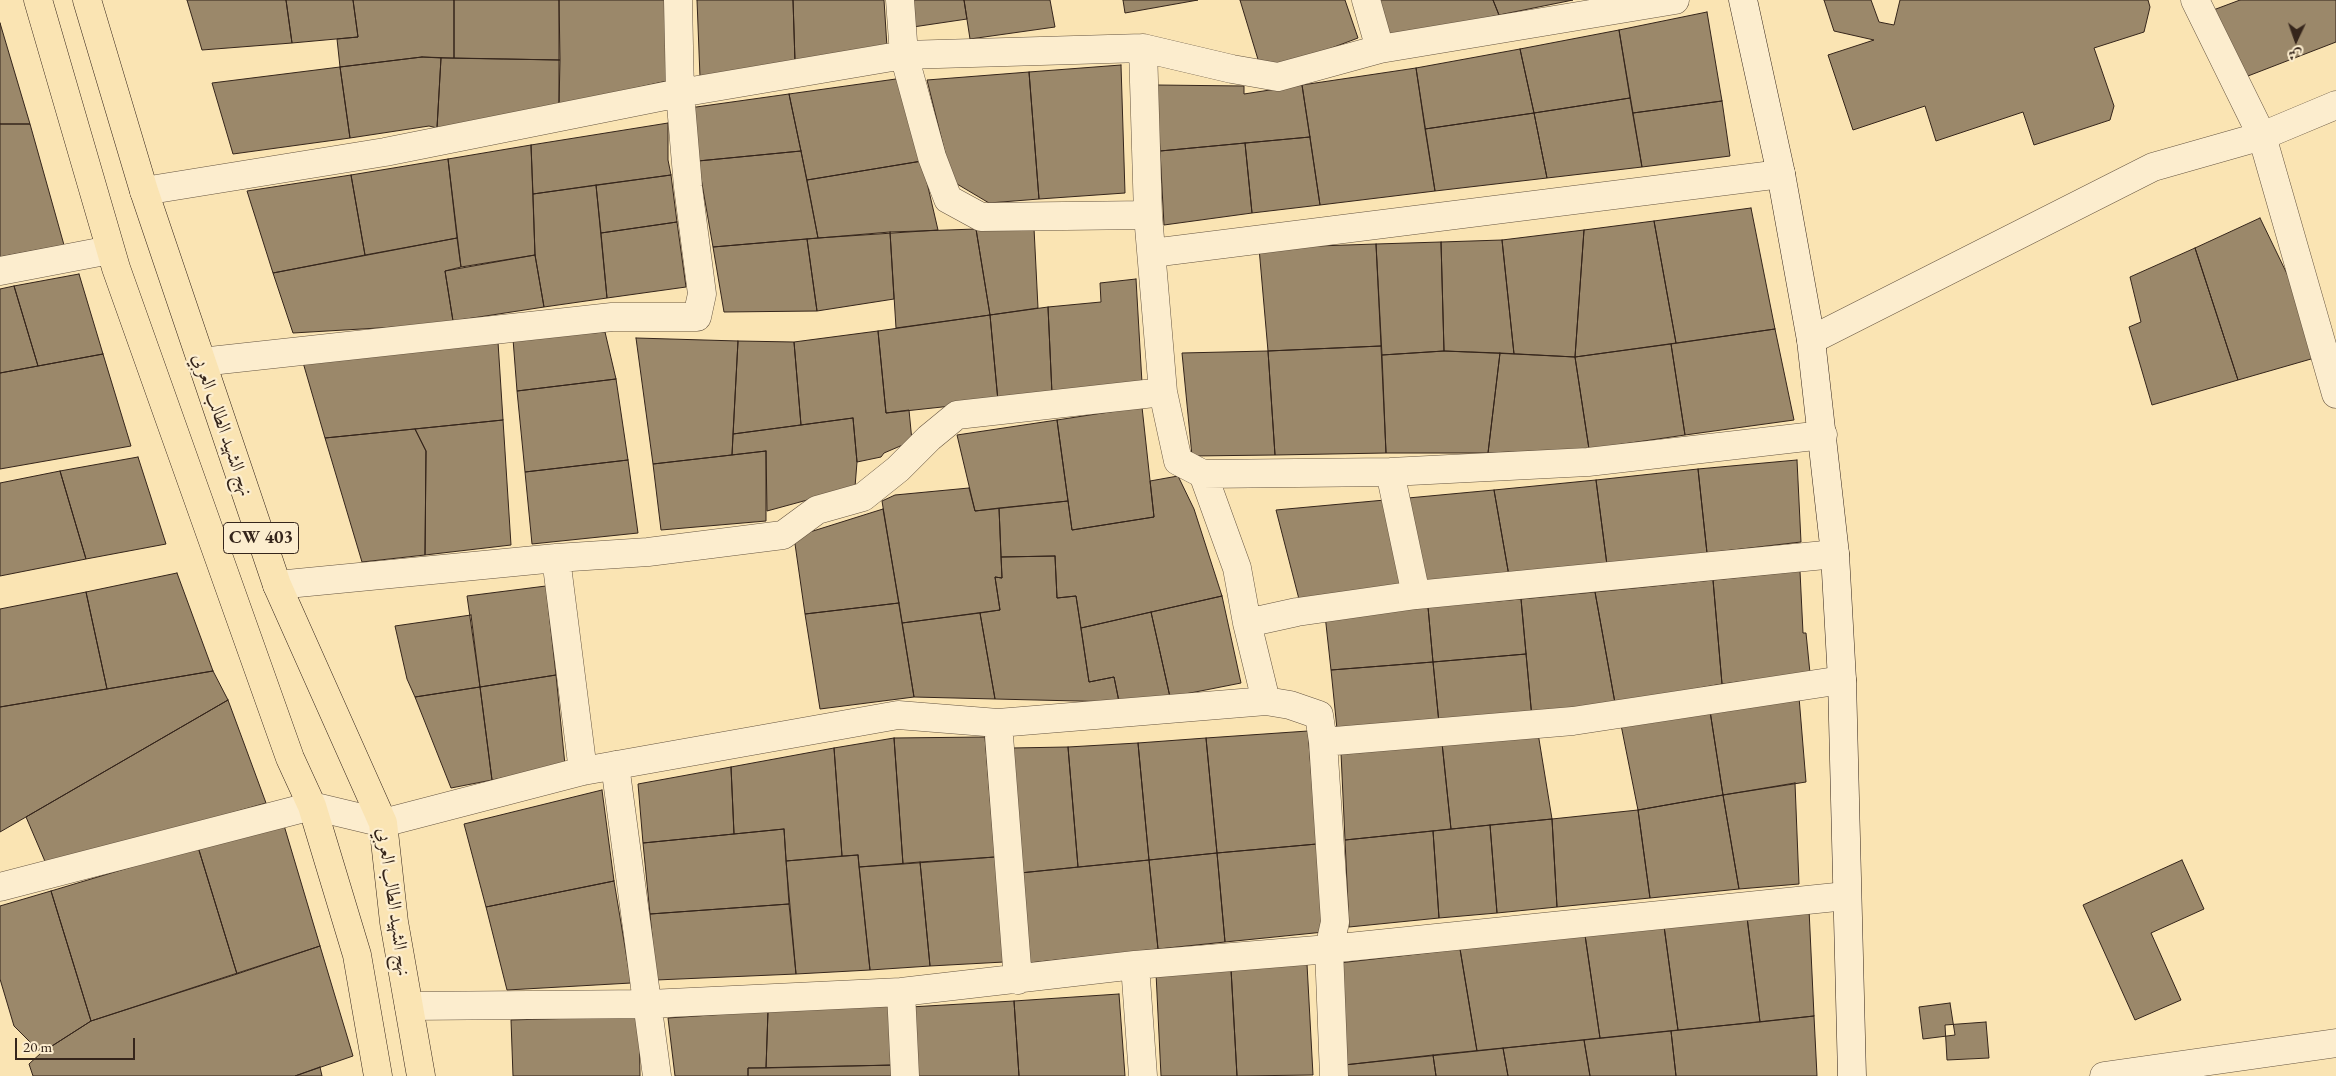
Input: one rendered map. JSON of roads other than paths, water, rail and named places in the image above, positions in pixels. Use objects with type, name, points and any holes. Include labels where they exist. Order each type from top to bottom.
[{"type":"main road","name":"CW 403","points":[[38,0],[110,250],[290,758],[312,806],[357,956],[378,1076]]},
{"type":"main road","name":"نهج الشهيد الطالب العربي","points":[[87,0],[144,191],[277,585],[383,823],[394,922],[421,1076]]},
{"type":"street","points":[[201,362],[612,317],[697,317],[702,294],[688,187],[680,93],[678,0]]},
{"type":"street","points":[[900,0],[904,55],[932,157],[948,198],[981,217],[1148,215]]},
{"type":"street","points":[[1366,0],[1380,49]]},
{"type":"street","points":[[144,191],[385,152],[680,93],[904,55],[1143,48],[1232,69],[1278,77],[1380,49],[1675,0]]},
{"type":"street","points":[[1743,0],[1781,174],[1811,340],[1823,435],[1835,554],[1842,680],[1852,1076]]},
{"type":"street","points":[[2195,0],[2262,136],[2336,394]]},
{"type":"street","points":[[1143,48],[1148,215],[1163,392],[1178,461],[1203,474],[1390,472],[1588,462],[1823,435]]},
{"type":"street","points":[[1811,340],[2153,167],[2262,136],[2336,104]]},
{"type":"street","points":[[1152,253],[1781,174]]},
{"type":"street","points":[[0,270],[110,250]]},
{"type":"street","points":[[277,585],[556,558],[648,552],[783,535],[817,510],[863,497],[898,469],[929,438],[957,415],[1163,392]]},
{"type":"street","points":[[1390,472],[1416,595]]},
{"type":"street","points":[[1203,474],[1237,568],[1247,623],[1266,701]]},
{"type":"street","points":[[1247,623],[1297,612],[1416,595],[1835,554]]},
{"type":"street","points":[[556,558],[583,771]]},
{"type":"street","points":[[1323,742],[1573,721],[1842,680]]},
{"type":"street","points":[[0,887],[312,806],[383,823],[583,771],[898,715],[998,723],[1266,701],[1290,705],[1319,715],[1323,742],[1335,922],[1329,949],[1334,1076]]},
{"type":"street","points":[[998,723],[1018,980]]},
{"type":"street","points":[[615,766],[658,1076]]},
{"type":"street","points":[[409,1006],[649,1004],[901,992],[1135,965],[1329,949],[1846,896]]},
{"type":"street","points":[[1135,965],[1143,1076]]},
{"type":"street","points":[[901,992],[905,1076]]},
{"type":"street","points":[[2104,1076],[2336,1043]]}]
